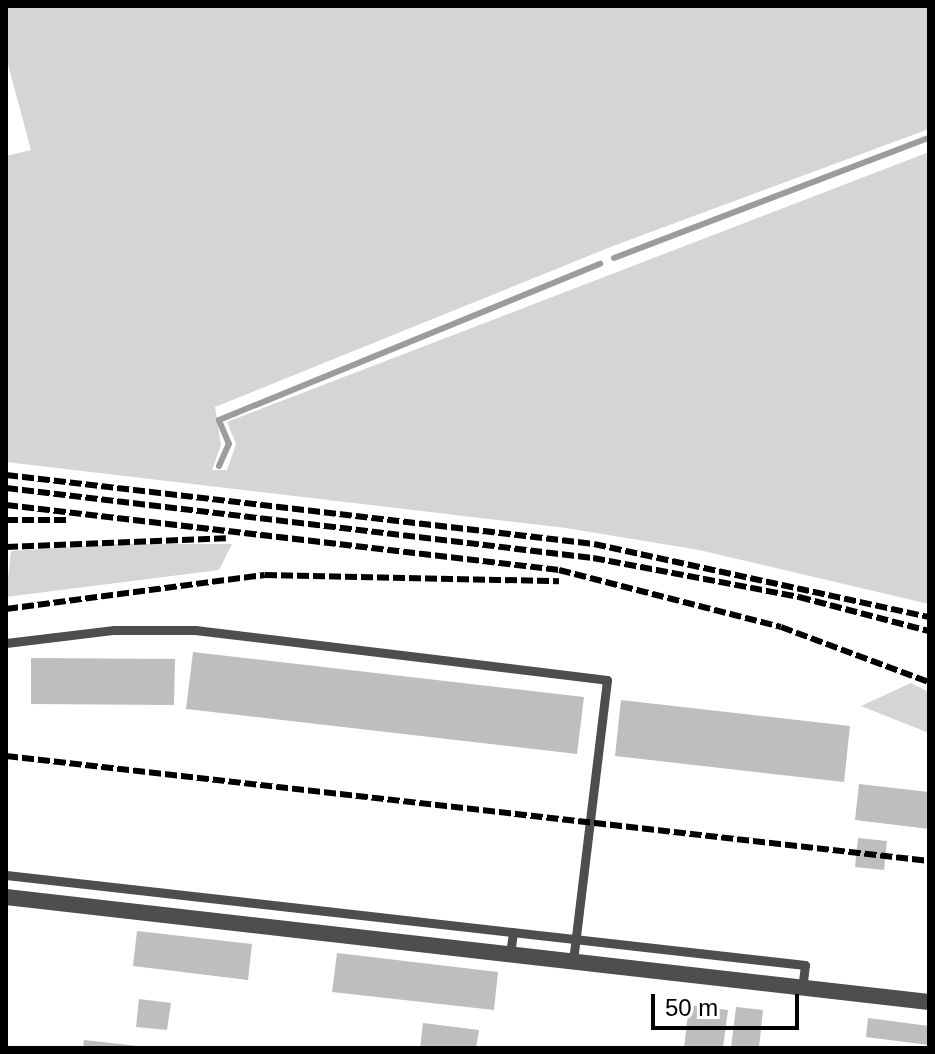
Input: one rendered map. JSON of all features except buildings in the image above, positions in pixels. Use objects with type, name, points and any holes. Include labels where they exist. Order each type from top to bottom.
[{"type":"street","points":[[6,897],[929,1002]]},
{"type":"lane","points":[[6,643],[114,630],[195,630],[607,680],[573,961]]},
{"type":"lane","points":[[6,875],[805,965],[802,988]]},
{"type":"lane","points":[[160,914],[162,892]]},
{"type":"lane","points":[[510,954],[513,932]]},
{"type":"shaded area","points":[[6,6],[929,6],[929,129],[613,246],[215,407],[221,445],[212,470],[227,470],[236,444],[227,422],[929,152],[929,604],[699,550],[566,528],[6,462],[6,156],[31,150],[6,57]]},
{"type":"shaded area","points":[[115,544],[232,544],[219,570],[6,597],[11,551]]},
{"type":"shaded area","points":[[911,683],[929,692],[929,733],[861,706]]},
{"type":"waterway","points":[[614,258],[929,138]]},
{"type":"waterway","points":[[219,466],[229,444],[219,420],[600,264]]},
{"type":"railway","points":[[6,475],[594,544],[929,617]]},
{"type":"railway","points":[[6,488],[593,558],[799,597],[929,631]]},
{"type":"railway","points":[[6,505],[559,570],[781,627],[929,682]]},
{"type":"railway","points":[[6,520],[66,520]]},
{"type":"railway","points":[[6,547],[226,538]]},
{"type":"railway","points":[[6,609],[265,575],[559,581]]},
{"type":"railway","points":[[6,756],[929,861]]}]
